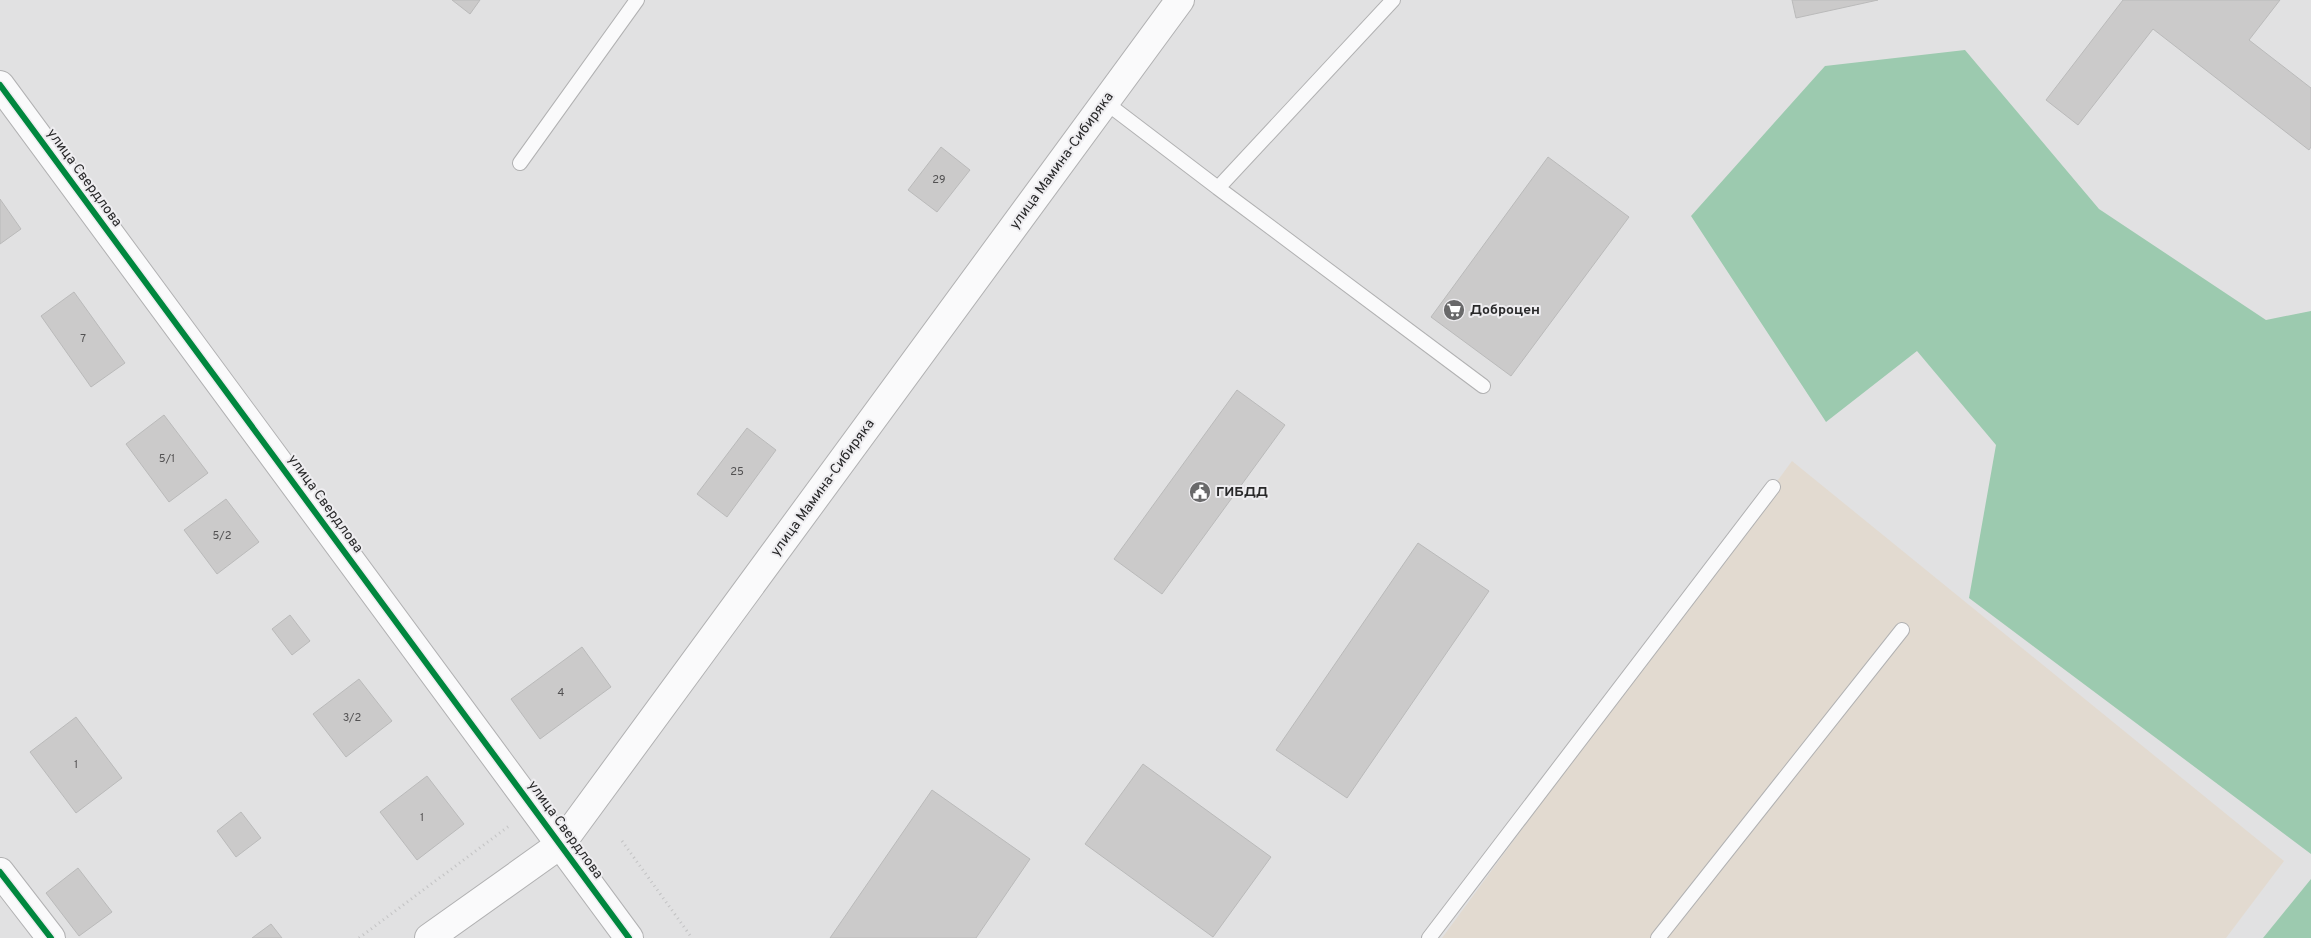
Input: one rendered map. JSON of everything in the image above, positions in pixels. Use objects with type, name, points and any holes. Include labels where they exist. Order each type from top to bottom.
[{"type":"main road","name":"улица Мамина-Сибиряка","points":[[429,938],[561,844],[1180,0]]},
{"type":"main road","name":"улица Свердлова","points":[[0,85],[629,938]]},
{"type":"main road","points":[[0,872],[51,938]]},
{"type":"lane","points":[[520,163],[637,0]]},
{"type":"lane","points":[[1218,188],[1393,0]]},
{"type":"lane","points":[[1105,102],[1484,386]]},
{"type":"lane","points":[[1429,938],[1773,487]]},
{"type":"lane","points":[[1658,938],[1902,630]]},
{"type":"path","points":[[360,938],[534,808]]},
{"type":"path","points":[[622,842],[692,938]]},
{"type":"shaded area","points":[[1792,461],[2284,861],[2226,938],[1442,938]]},
{"type":"green space","points":[[1965,50],[2099,209],[2266,320],[2311,311],[2311,854],[1969,598],[1996,445],[1917,351],[1826,422],[1691,216],[1825,66]]},
{"type":"green space","points":[[2311,879],[2311,938],[2263,938]]},
{"type":"building","points":[[452,0],[480,0],[470,14]]},
{"type":"building","points":[[1792,0],[1878,0],[1796,18]]},
{"type":"building","points":[[2123,0],[2280,0],[2249,40],[2311,88],[2311,147],[2309,150],[2153,29],[2078,125],[2046,100]]},
{"type":"building","points":[[941,147],[970,170],[937,212],[908,190]]},
{"type":"building","points":[[1548,157],[1629,217],[1511,376],[1431,317]]},
{"type":"building","points":[[0,199],[21,229],[0,244]]},
{"type":"building","points":[[74,292],[125,363],[91,387],[41,316]]},
{"type":"building","name":"ГИБДД","points":[[1237,390],[1285,425],[1162,594],[1114,559]]},
{"type":"building","points":[[164,415],[208,473],[169,502],[126,444]]},
{"type":"building","points":[[747,428],[776,450],[727,517],[697,494]]},
{"type":"building","points":[[226,499],[259,542],[217,574],[184,530]]},
{"type":"building","points":[[1418,543],[1489,591],[1347,798],[1276,750]]},
{"type":"building","points":[[290,615],[310,641],[292,655],[272,629]]},
{"type":"building","points":[[582,647],[611,687],[540,739],[511,699]]},
{"type":"building","points":[[359,679],[392,721],[346,757],[313,714]]},
{"type":"building","points":[[76,717],[122,778],[76,813],[30,752]]},
{"type":"building","points":[[1143,764],[1271,857],[1213,937],[1085,844]]},
{"type":"building","points":[[427,776],[464,824],[417,860],[380,812]]},
{"type":"building","points":[[932,790],[1030,859],[976,938],[830,938]]},
{"type":"building","points":[[241,812],[261,838],[236,857],[217,831]]},
{"type":"building","points":[[78,868],[112,912],[79,936],[46,893]]},
{"type":"building","points":[[271,924],[282,938],[252,938]]},
{"type":"cycle path","points":[[0,85],[629,938]]},
{"type":"cycle path","points":[[0,872],[51,938]]},
{"type":"place","name":"Доброцен","points":[[1454,310]]},
{"type":"place","name":"ГИБДД","points":[[1200,492]]}]
